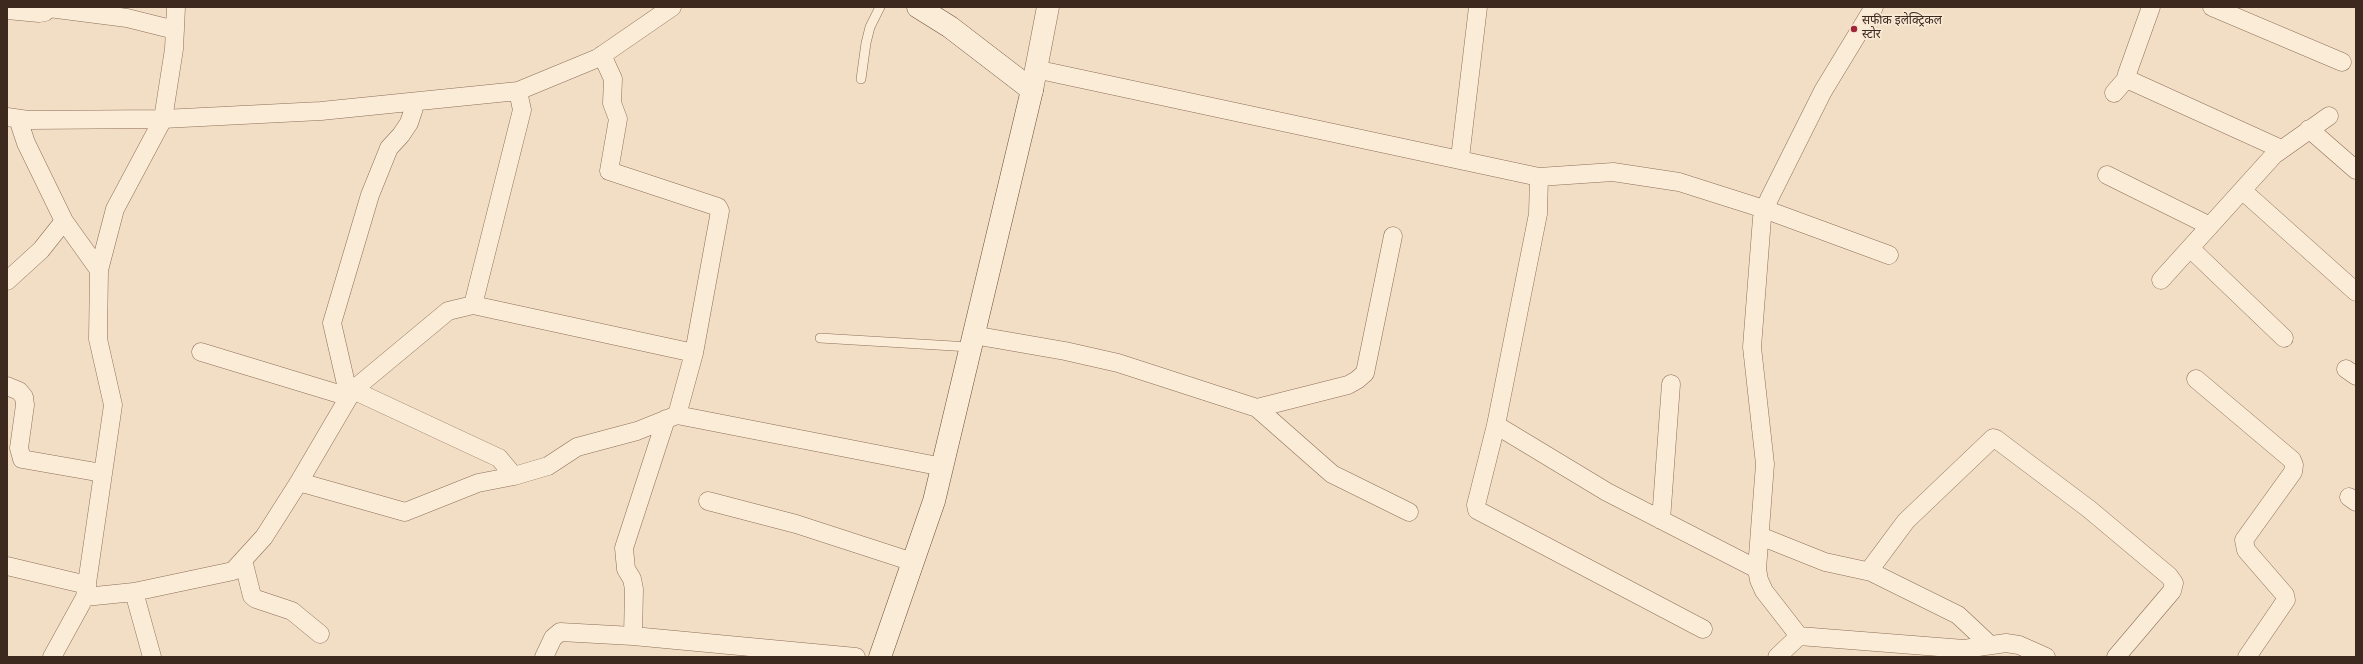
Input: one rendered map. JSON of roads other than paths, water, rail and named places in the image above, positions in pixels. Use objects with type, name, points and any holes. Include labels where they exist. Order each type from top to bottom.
[{"type":"main road","points":[[918,7],[950,27],[1032,90]]},
{"type":"main road","points":[[880,657],[934,501],[943,467],[1032,90],[1048,7]]},
{"type":"street","points":[[7,10],[39,13],[49,7],[127,18],[175,30]]},
{"type":"street","points":[[52,657],[86,591],[113,405],[98,339],[99,270],[115,209],[163,119],[169,86],[176,7]]},
{"type":"street","points":[[99,270],[64,221],[13,118],[163,119],[321,111],[518,91],[602,55],[672,7]]},
{"type":"street","points":[[1460,158],[1478,7]]},
{"type":"street","points":[[1799,636],[1764,591],[1759,580],[1757,569],[1765,464],[1752,347],[1758,246],[1764,209],[1823,91],[1874,7]]},
{"type":"street","points":[[2114,93],[2127,78],[2151,7]]},
{"type":"street","points":[[2212,7],[2342,62]]},
{"type":"street","points":[[602,55],[613,79],[612,103],[618,119],[609,171],[720,209],[694,353],[624,548],[626,569],[632,579],[634,589],[633,636]]},
{"type":"street","points":[[1036,69],[1460,158],[1539,177],[1619,173],[1690,185],[1764,209],[1888,255]]},
{"type":"street","points":[[2127,78],[2281,149]]},
{"type":"street","points":[[473,305],[522,110],[518,91]]},
{"type":"street","points":[[351,394],[332,323],[370,195],[389,148],[402,135],[409,123],[416,102]]},
{"type":"street","points":[[2161,280],[2281,149],[2329,116]]},
{"type":"street","points":[[2310,129],[2356,170]]},
{"type":"street","points":[[2107,175],[2210,226]]},
{"type":"street","points":[[1539,177],[1538,214],[1496,425],[1476,505],[1480,513],[1703,629]]},
{"type":"street","points":[[2243,191],[2356,292]]},
{"type":"street","points":[[7,282],[42,250],[64,221]]},
{"type":"street","points":[[1257,408],[1348,385],[1365,373],[1393,236]]},
{"type":"street","points":[[2190,248],[2284,338]]},
{"type":"street","points":[[7,566],[86,591],[134,592],[233,571],[264,537],[299,482],[351,394],[448,312],[473,305],[694,353]]},
{"type":"street","points":[[972,341],[1058,350],[1118,363],[1257,408],[1332,474],[1409,512]]},
{"type":"street","points":[[201,352],[351,394],[499,458],[514,476]]},
{"type":"street","points":[[2196,379],[2292,460],[2294,465],[2293,472],[2246,535],[2244,540],[2243,555],[2285,595],[2286,600],[2247,657]]},
{"type":"street","points":[[1661,520],[1671,384]]},
{"type":"street","points":[[7,386],[19,391],[24,397],[25,405],[18,448],[22,459],[102,473]]},
{"type":"street","points":[[299,482],[405,512],[478,483],[514,476],[548,466],[578,447],[637,431],[672,417],[943,467]]},
{"type":"street","points":[[1496,425],[1607,492],[1757,569]]},
{"type":"street","points":[[1871,572],[1871,568],[1906,521],[1989,440],[1996,439],[2094,514],[2169,576],[2174,583],[2172,592],[2116,657]]},
{"type":"street","points":[[708,501],[796,524],[913,562]]},
{"type":"street","points":[[1760,536],[1826,562],[1871,572],[1958,615],[1990,645]]},
{"type":"street","points":[[243,560],[252,596],[256,599],[292,611],[320,634]]},
{"type":"street","points":[[134,592],[152,657]]},
{"type":"street","points":[[544,657],[553,638],[560,632],[633,636],[856,657]]},
{"type":"street","points":[[1777,657],[1799,636],[1964,648],[2013,644],[2046,657]]},
{"type":"lane","points":[[861,78],[866,43],[873,20],[880,7]]},
{"type":"lane","points":[[820,338],[972,341]]},
{"type":"place","name":"सफीक इलेक्ट्रिकल स्टोर","points":[[1854,29]]}]
